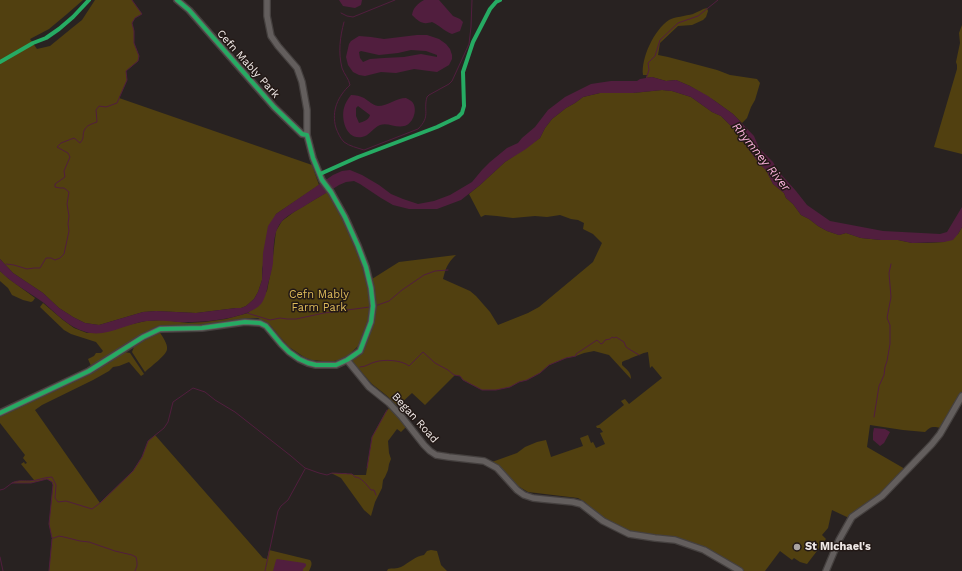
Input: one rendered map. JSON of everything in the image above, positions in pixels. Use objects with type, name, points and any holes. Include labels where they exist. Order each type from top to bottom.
[{"type":"street","name":"Cefn Mably Park","points":[[177,0],[189,10],[274,107],[302,134],[307,134]]},
{"type":"street","points":[[0,413],[89,371],[160,328],[202,328],[245,322],[260,323],[266,326],[289,352],[308,363],[316,365],[336,365],[347,360],[360,351],[371,322],[373,306],[366,266],[345,217],[331,192],[322,180],[313,158],[307,134],[307,110],[302,82],[297,68],[271,36],[268,27],[266,0]]},
{"type":"street","name":"Began Road","points":[[347,360],[369,387],[394,408],[427,448],[436,455],[484,461],[497,468],[517,490],[524,495],[532,498],[581,504],[603,522],[630,534],[675,540],[704,550],[740,571]]},
{"type":"street","points":[[826,571],[839,540],[852,517],[882,496],[932,444],[940,434],[962,396]]},
{"type":"green space","points":[[0,0],[83,0],[49,29],[30,39],[37,49],[50,46],[82,20],[95,0],[132,0],[142,14],[135,18],[132,23],[134,43],[139,56],[138,61],[126,71],[127,80],[119,98],[312,165],[319,185],[276,214],[262,269],[262,280],[254,299],[246,306],[241,308],[196,313],[156,311],[143,312],[99,325],[85,323],[59,308],[43,293],[13,273],[0,259]]},
{"type":"green space","points":[[707,8],[708,11],[706,17],[703,20],[692,25],[678,26],[660,43],[658,55],[717,70],[730,75],[757,79],[760,83],[755,100],[747,118],[742,123],[733,114],[715,101],[690,86],[676,80],[666,81],[652,77],[646,78],[647,75],[643,75],[646,53],[658,30],[671,19],[693,14]]},
{"type":"green space","points":[[962,25],[962,154],[934,147],[957,69],[956,62],[960,43],[959,33]]},
{"type":"green space","points":[[662,90],[672,91],[691,97],[712,112],[721,116],[736,129],[744,143],[766,170],[773,184],[784,193],[786,198],[793,204],[801,215],[827,231],[839,235],[846,233],[861,238],[927,243],[944,242],[958,234],[962,227],[962,393],[942,428],[933,427],[929,428],[925,432],[870,425],[867,447],[905,469],[886,489],[849,518],[832,510],[828,528],[822,535],[826,539],[807,564],[794,558],[792,560],[780,551],[765,571],[744,571],[732,563],[675,537],[641,534],[619,528],[596,513],[585,502],[578,498],[528,492],[518,486],[502,469],[492,462],[517,453],[525,447],[537,442],[546,440],[551,457],[583,446],[580,438],[588,435],[591,443],[593,442],[596,448],[605,444],[600,433],[603,432],[596,426],[624,405],[621,401],[625,399],[629,404],[662,378],[652,366],[650,368],[648,352],[622,362],[622,365],[629,373],[631,379],[609,355],[594,351],[566,358],[549,365],[540,373],[527,380],[510,387],[496,390],[482,390],[463,380],[460,376],[455,375],[425,405],[412,393],[398,406],[372,384],[352,361],[365,347],[373,323],[373,315],[376,304],[372,279],[399,262],[456,255],[447,266],[443,279],[470,291],[476,296],[490,312],[498,325],[539,307],[593,262],[602,243],[593,234],[583,229],[584,223],[560,215],[513,218],[485,215],[481,217],[469,194],[505,162],[540,138],[552,119],[583,97],[600,93],[633,93]]},
{"type":"green space","name":"Cefn Mably Farm Park","points":[[329,191],[359,253],[365,270],[371,302],[368,328],[362,342],[345,359],[334,361],[311,360],[289,347],[271,326],[258,318],[248,318],[225,323],[160,325],[142,334],[91,366],[88,359],[96,353],[101,353],[103,351],[96,342],[71,334],[64,330],[40,307],[43,303],[74,328],[87,333],[116,329],[146,321],[164,320],[188,323],[205,322],[226,319],[248,313],[267,291],[276,231],[282,221]]},
{"type":"green space","points":[[0,271],[35,298],[33,301],[23,300],[12,295],[8,288],[0,281]]},
{"type":"green space","points":[[159,331],[167,345],[166,352],[145,372],[132,352],[134,347]]},
{"type":"green space","points":[[124,352],[130,353],[144,374],[141,376],[129,362],[113,367],[93,380],[42,405],[35,410],[100,503],[133,471],[142,457],[148,441],[155,435],[263,558],[267,559],[269,550],[310,560],[312,564],[309,571],[49,571],[52,538],[49,524],[53,485],[52,482],[47,479],[31,483],[12,483],[17,481],[34,480],[21,464],[24,462],[25,464],[27,463],[23,458],[25,455],[0,423],[0,415],[109,363]]},
{"type":"green space","points":[[390,407],[407,426],[401,432],[397,429],[388,441],[391,459],[371,516],[364,510],[341,478],[331,473],[366,475],[372,437],[385,413]]},
{"type":"green space","points":[[431,550],[437,551],[441,565],[447,571],[387,571],[388,569],[401,567]]},
{"type":"water","points":[[339,0],[362,0],[361,5],[355,8],[343,6]]},
{"type":"water","points":[[424,0],[439,0],[453,16],[463,22],[460,31],[452,34],[432,22],[421,22],[412,15],[414,8]]},
{"type":"water","points":[[427,35],[439,39],[446,44],[450,49],[452,59],[449,65],[437,72],[414,69],[396,73],[381,72],[365,76],[353,72],[348,65],[346,57],[351,41],[359,36],[384,39]],"holes":[[[411,50],[426,51],[437,55],[437,57],[421,54],[404,57],[370,59],[363,62],[360,58],[359,52],[361,51],[379,55]]]},
{"type":"water","name":"Rhymney River","points":[[652,77],[666,81],[676,80],[690,86],[708,96],[733,114],[754,136],[759,148],[773,162],[778,171],[807,205],[830,221],[883,231],[940,234],[947,232],[962,207],[962,227],[953,240],[944,242],[912,243],[898,240],[861,238],[846,233],[839,235],[827,231],[801,215],[793,204],[786,198],[784,193],[773,184],[766,170],[760,165],[736,129],[721,116],[712,112],[691,97],[672,91],[662,90],[633,93],[600,93],[583,97],[552,119],[540,138],[505,162],[461,200],[437,209],[409,209],[393,205],[354,181],[339,185],[290,215],[279,224],[275,235],[273,266],[264,300],[255,309],[238,316],[197,322],[158,320],[147,321],[139,322],[109,332],[86,332],[68,324],[44,303],[0,271],[0,259],[13,273],[43,293],[59,308],[85,323],[99,325],[143,312],[156,311],[196,313],[241,308],[246,306],[254,299],[258,292],[262,280],[263,253],[268,226],[276,214],[333,175],[342,171],[350,170],[362,175],[391,194],[403,199],[418,204],[434,201],[450,195],[472,182],[490,162],[507,148],[518,143],[535,127],[548,110],[565,97],[591,84],[611,81],[637,81]]},
{"type":"water","points":[[351,95],[364,98],[372,104],[378,106],[406,98],[413,103],[414,106],[415,110],[412,120],[407,125],[401,126],[386,124],[380,125],[369,134],[362,137],[352,135],[348,132],[343,118],[344,106]],"holes":[[[358,106],[370,115],[367,119],[359,123],[356,116],[356,108]]]},
{"type":"water","points":[[874,428],[885,429],[890,432],[884,443],[880,446],[873,440]]},
{"type":"water","points":[[277,559],[304,563],[306,566],[303,571],[273,571]]},
{"type":"waterway","points":[[6,264],[27,269],[40,268],[46,258],[55,260],[64,254],[69,231],[67,204],[69,192],[64,188],[55,187],[55,184],[65,177],[64,171],[70,157],[68,153],[57,147],[61,143],[74,138],[80,143],[86,127],[97,122],[96,110],[99,106],[106,107],[117,103],[127,80],[126,71],[138,61],[139,56],[134,43],[132,23],[135,18],[142,14],[132,0]]},
{"type":"waterway","points":[[341,13],[353,17],[395,0]]},
{"type":"waterway","points":[[344,22],[340,56],[342,68],[350,85],[339,99],[334,116],[336,128],[341,139],[351,146],[364,150],[418,129],[422,124],[426,117],[427,97],[452,81],[469,44],[472,0]]},
{"type":"waterway","points":[[646,79],[649,70],[648,63],[655,56],[660,40],[678,23],[698,16],[718,0]]},
{"type":"waterway","points":[[874,417],[879,386],[884,375],[890,344],[890,325],[887,318],[891,297],[889,273],[891,264]]},
{"type":"waterway","points":[[375,306],[389,301],[424,275],[435,271],[448,270]]},
{"type":"waterway","points":[[247,313],[270,320],[280,318],[296,319],[324,313],[370,307]]},
{"type":"waterway","points":[[360,367],[379,361],[388,360],[402,362],[409,366],[423,352],[435,363],[482,390],[496,390],[510,387],[527,380],[540,373],[549,365],[566,358],[576,356],[576,354],[597,340],[601,344],[605,340],[616,337],[624,342],[626,347],[639,355]]},
{"type":"waterway","points":[[12,483],[52,477],[56,485],[55,498],[58,502],[66,501],[92,509],[133,471],[142,457],[148,441],[164,428],[168,422],[173,402],[193,388],[205,392],[235,412],[305,468],[327,475],[332,473],[352,474],[362,480],[371,490],[374,490],[376,495]]},
{"type":"waterway","points":[[367,468],[372,437],[387,410]]},
{"type":"waterway","points":[[265,571],[278,511],[288,500],[305,469]]},
{"type":"waterway","points":[[0,490],[12,483],[31,483],[47,479],[52,482],[53,485],[49,524],[52,538],[59,536],[89,542],[132,555],[136,557],[137,562],[135,571]]},
{"type":"waterway","points":[[49,571],[52,539]]},
{"type":"waterway","points":[[0,557],[3,571]]},
{"type":"cycle path","points":[[0,62],[33,43],[46,38],[59,29],[89,0]]},
{"type":"cycle path","points":[[0,413],[89,371],[143,337],[160,329],[202,328],[245,322],[260,323],[266,326],[289,352],[299,359],[316,365],[336,365],[347,360],[360,351],[371,322],[373,306],[371,288],[366,267],[345,217],[331,192],[322,180],[313,158],[307,135],[302,134],[274,107],[189,10],[177,0]]},
{"type":"cycle path","points":[[320,174],[358,157],[437,127],[458,117],[462,113],[464,106],[463,72],[473,42],[490,9],[500,0]]},
{"type":"place","name":"St Michael's","points":[[797,547]]}]
